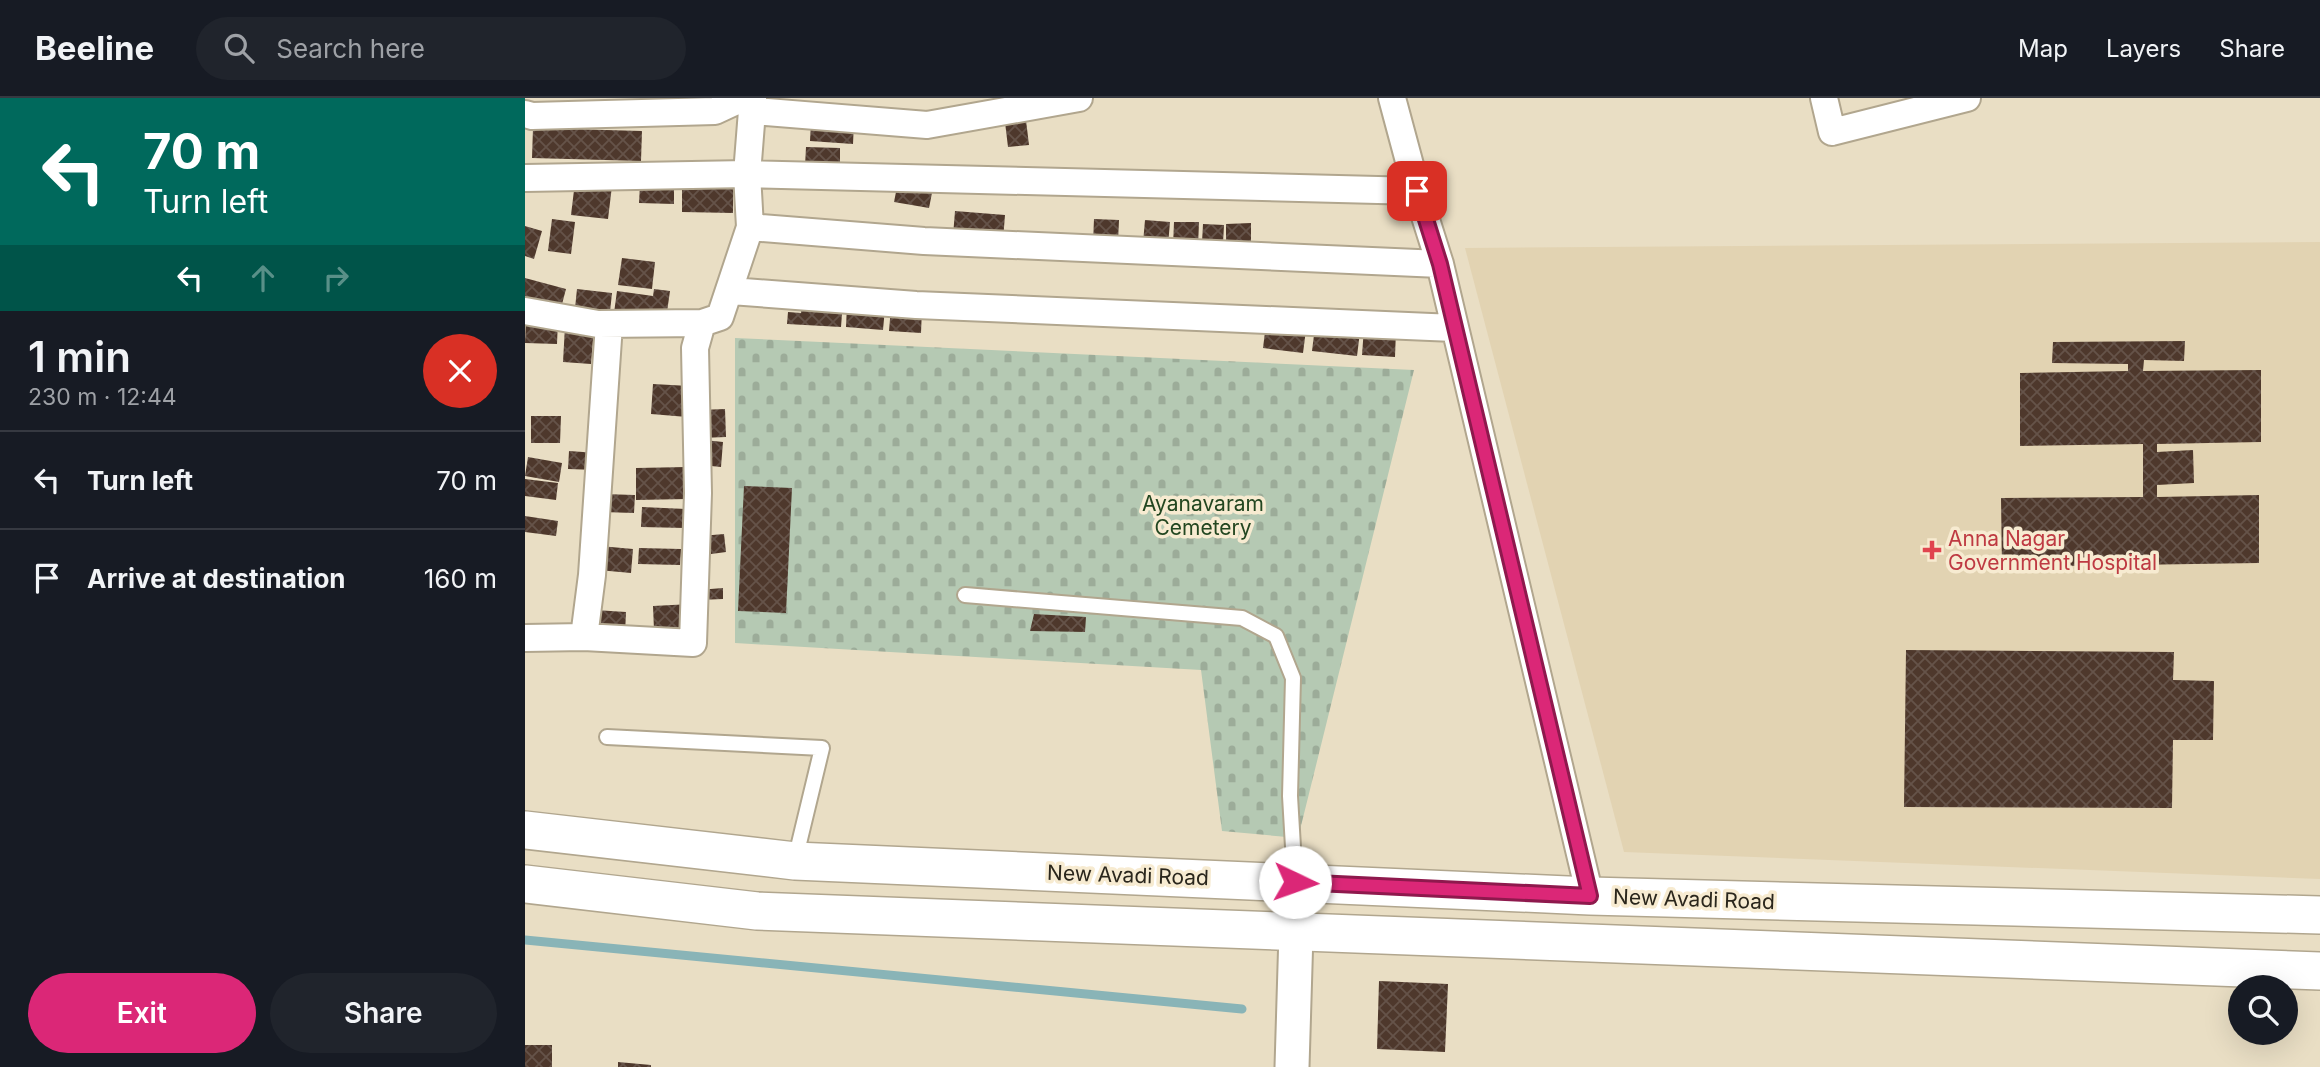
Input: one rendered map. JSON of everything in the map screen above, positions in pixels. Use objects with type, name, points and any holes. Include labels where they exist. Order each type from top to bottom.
[{"type":"main road","name":"New Avadi Road","points":[[525,830],[795,861],[1590,896],[2320,915]]},
{"type":"main road","points":[[525,884],[757,911],[2320,971]]},
{"type":"street","points":[[527,122],[715,111],[750,102],[927,125],[1079,98]]},
{"type":"street","points":[[1392,98],[1440,264],[1590,896]]},
{"type":"street","points":[[1824,98],[1832,132],[1966,98]]},
{"type":"street","points":[[525,311],[599,324],[702,323],[720,317],[731,291],[750,227],[747,174],[750,102]]},
{"type":"street","points":[[525,178],[747,174],[1417,191]]},
{"type":"street","points":[[750,227],[950,242],[1440,264]]},
{"type":"street","points":[[731,291],[916,305],[1454,328]]},
{"type":"street","points":[[525,638],[693,643],[698,493],[695,348],[702,323]]},
{"type":"street","points":[[584,638],[609,324]]},
{"type":"street","points":[[1292,1067],[1295,882]]},
{"type":"lane","points":[[965,594],[1242,618],[1276,636],[1293,678],[1290,796],[1295,882]]},
{"type":"lane","points":[[607,737],[822,748],[795,861]]},
{"type":"shaded area","name":"Anna Nagar Government Hospital","points":[[2320,242],[2320,879],[1624,852],[1465,248]]},
{"type":"green space","name":"Ayanavaram Cemetery","points":[[735,338],[1414,370],[1298,838],[1222,831],[1201,670],[735,643]]},
{"type":"building","points":[[1025,112],[1029,145],[1008,147],[1004,114]]},
{"type":"building","points":[[811,121],[854,122],[853,144],[810,141]]},
{"type":"building","points":[[533,128],[642,131],[641,161],[532,158]]},
{"type":"building","points":[[806,147],[840,148],[840,167],[805,166]]},
{"type":"building","points":[[575,182],[612,186],[608,219],[571,215]]},
{"type":"building","points":[[898,182],[933,188],[929,208],[894,202]]},
{"type":"building","points":[[640,184],[674,185],[674,204],[639,203]]},
{"type":"building","points":[[682,185],[733,186],[733,213],[682,212]]},
{"type":"building","points":[[955,211],[1005,215],[1003,240],[953,236]]},
{"type":"building","points":[[552,219],[575,222],[571,254],[548,251]]},
{"type":"building","points":[[1094,219],[1119,220],[1118,243],[1093,242]]},
{"type":"building","points":[[1145,220],[1170,222],[1168,245],[1143,243]]},
{"type":"building","points":[[1174,222],[1199,222],[1198,247],[1173,246]]},
{"type":"building","points":[[1251,223],[1251,245],[1226,245],[1226,224]]},
{"type":"building","points":[[1203,224],[1224,225],[1223,244],[1202,242]]},
{"type":"building","points":[[525,226],[542,231],[534,259],[525,256]]},
{"type":"building","points":[[622,258],[655,262],[652,289],[618,285]]},
{"type":"building","points":[[525,278],[566,289],[561,308],[525,298]]},
{"type":"building","points":[[577,289],[612,293],[610,312],[575,308]]},
{"type":"building","points":[[654,289],[670,291],[666,319],[614,313],[617,291],[653,296]]},
{"type":"building","points":[[802,303],[829,305],[829,313],[842,314],[841,327],[787,324],[788,312],[801,313]]},
{"type":"building","points":[[847,305],[885,308],[883,330],[846,327]]},
{"type":"building","points":[[891,307],[922,309],[921,333],[889,331]]},
{"type":"building","points":[[526,318],[558,319],[557,344],[525,343]]},
{"type":"building","points":[[1266,324],[1306,330],[1303,353],[1263,348]]},
{"type":"building","points":[[565,326],[594,328],[591,364],[563,362]]},
{"type":"building","points":[[1315,327],[1360,332],[1357,356],[1312,351]]},
{"type":"building","points":[[1364,328],[1396,330],[1395,357],[1362,355]]},
{"type":"building","points":[[2185,341],[2184,361],[2144,360],[2143,371],[2261,370],[2261,442],[2157,444],[2157,452],[2193,450],[2194,483],[2157,485],[2157,497],[2259,495],[2259,563],[2002,567],[2001,498],[2143,497],[2143,444],[2020,446],[2020,373],[2128,371],[2128,364],[2052,363],[2053,342]]},
{"type":"building","points":[[653,384],[689,386],[687,417],[651,414]]},
{"type":"building","points":[[725,409],[726,437],[701,438],[700,410]]},
{"type":"building","points":[[531,416],[561,416],[560,443],[531,443]]},
{"type":"building","points":[[704,440],[723,442],[721,467],[701,465]]},
{"type":"building","points":[[569,451],[597,453],[596,470],[568,469]]},
{"type":"building","points":[[528,457],[562,463],[559,482],[525,476]]},
{"type":"building","points":[[686,467],[687,499],[636,500],[636,468]]},
{"type":"building","points":[[525,479],[558,483],[556,500],[525,496]]},
{"type":"building","points":[[744,486],[792,488],[786,613],[738,611]]},
{"type":"building","points":[[603,494],[635,495],[634,513],[602,512]]},
{"type":"building","points":[[642,507],[686,509],[685,528],[641,527]]},
{"type":"building","points":[[525,516],[558,521],[556,536],[525,532]]},
{"type":"building","points":[[724,534],[726,552],[704,555],[701,536]]},
{"type":"building","points":[[600,546],[633,549],[631,573],[598,570]]},
{"type":"building","points":[[639,548],[681,549],[680,565],[638,564]]},
{"type":"building","points":[[723,588],[723,599],[699,600],[698,590]]},
{"type":"building","points":[[691,604],[691,628],[654,630],[653,606]]},
{"type":"building","points":[[595,610],[626,612],[625,634],[594,631]]},
{"type":"building","points":[[1034,614],[1086,617],[1085,632],[1030,631]]},
{"type":"building","points":[[1906,650],[2174,652],[2173,680],[2214,681],[2213,740],[2173,740],[2172,808],[1904,807]]},
{"type":"building","points":[[1379,981],[1448,984],[1445,1052],[1377,1049]]},
{"type":"building","points":[[525,1045],[552,1045],[552,1067],[525,1067]]},
{"type":"building","points":[[618,1062],[651,1065],[651,1067],[618,1067]]},
{"type":"waterway","points":[[525,940],[1242,1009]]},
{"type":"place","name":"Anna Nagar Government Hospital","points":[[1932,550]]},
{"type":"route","points":[[1295,882],[1590,896],[1440,264],[1417,191]]}]
